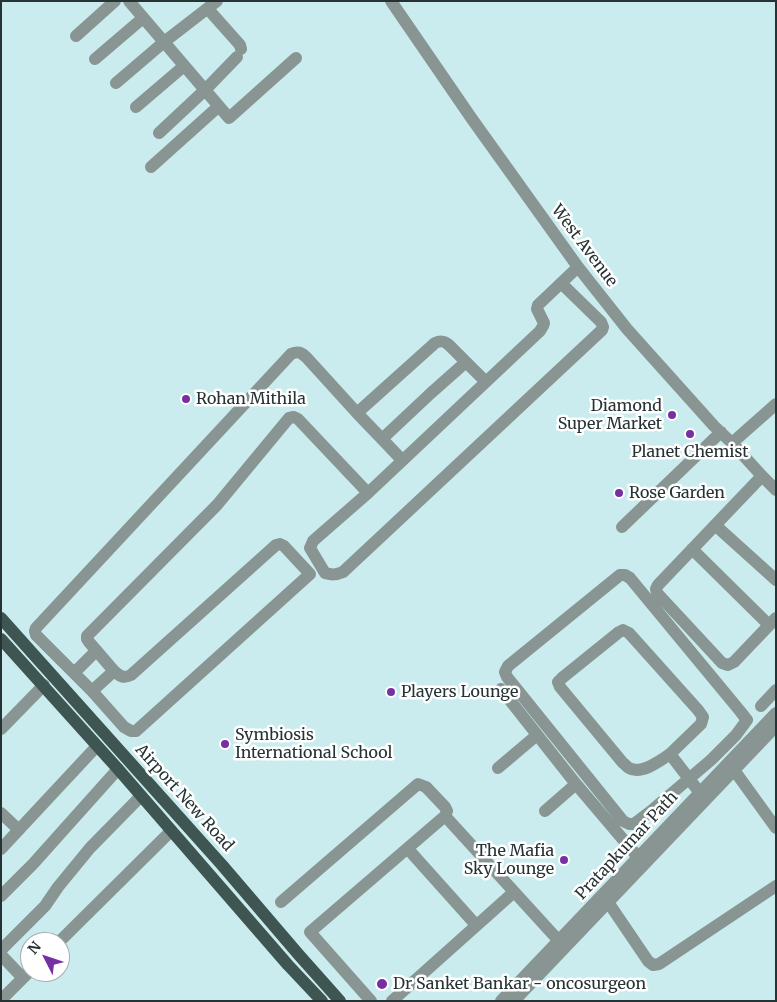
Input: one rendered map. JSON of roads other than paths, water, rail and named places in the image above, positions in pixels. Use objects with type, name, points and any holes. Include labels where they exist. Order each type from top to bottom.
[{"type":"main road","name":"Airport New Road","points":[[1,618],[222,865],[340,1001]]},
{"type":"main road","name":"Airport New Road","points":[[2,642],[44,685],[288,965],[322,1001]]},
{"type":"street","points":[[76,36],[115,1]]},
{"type":"street","points":[[129,1],[229,118],[296,58]]},
{"type":"street","name":"West Avenue","points":[[391,1],[472,119],[578,267],[627,328],[714,426],[732,442],[776,490]]},
{"type":"street","points":[[116,83],[164,42],[213,5],[240,45],[239,53],[205,90],[159,133]]},
{"type":"street","points":[[95,59],[143,18]]},
{"type":"street","points":[[136,107],[184,66]]},
{"type":"street","points":[[151,167],[219,106]]},
{"type":"street","points":[[561,283],[601,322],[602,330],[343,572],[338,575],[325,573],[310,548],[313,541],[368,493],[543,326],[544,323],[537,307],[561,283],[578,267]]},
{"type":"street","points":[[357,413],[435,343],[440,341],[446,342],[485,381]]},
{"type":"street","points":[[323,570],[319,574],[310,574],[136,731],[131,732],[124,727],[34,631],[291,354],[296,352],[302,353],[402,460]]},
{"type":"street","points":[[382,439],[466,362]]},
{"type":"street","points":[[732,442],[776,404]]},
{"type":"street","points":[[310,574],[284,546],[276,544],[126,678],[122,678],[114,671],[87,639],[87,636],[216,505],[288,418],[294,417],[298,419],[368,493]]},
{"type":"street","points":[[622,527],[721,432]]},
{"type":"street","points":[[692,549],[772,622],[734,662],[728,665],[722,663],[657,593],[656,589],[658,585],[715,524],[762,476]]},
{"type":"street","points":[[715,524],[776,580]]},
{"type":"street","points":[[620,575],[630,578],[747,720],[736,735],[689,779],[634,824],[628,824],[623,821],[504,672],[508,666],[620,575]]},
{"type":"street","points":[[624,630],[629,633],[703,717],[701,724],[670,754],[652,766],[638,770],[630,769],[560,687],[558,682],[619,632],[624,630]]},
{"type":"street","points":[[74,673],[96,651]]},
{"type":"street","points":[[92,691],[114,671]]},
{"type":"street","points":[[1,729],[44,685]]},
{"type":"street","points":[[501,689],[576,784],[641,861]]},
{"type":"street","points":[[762,706],[776,690]]},
{"type":"street","name":"Pratapkumar Path","points":[[514,1001],[558,941],[734,770],[764,732],[776,713]]},
{"type":"street","name":"Pratapkumar Path","points":[[502,1001],[608,902],[700,793],[764,732],[776,726]]},
{"type":"street","points":[[498,768],[537,735]]},
{"type":"street","points":[[1,849],[97,746]]},
{"type":"street","points":[[670,754],[700,793]]},
{"type":"street","points":[[1,896],[33,864],[118,770]]},
{"type":"street","points":[[734,770],[776,828]]},
{"type":"street","points":[[282,902],[418,784],[426,787],[445,808],[447,811],[445,816],[310,932],[371,1001]]},
{"type":"street","points":[[545,811],[576,784]]},
{"type":"street","points":[[1,950],[45,906],[90,848],[142,796]]},
{"type":"street","points":[[1,813],[19,830]]},
{"type":"street","points":[[445,816],[558,941]]},
{"type":"street","points":[[69,932],[171,831]]},
{"type":"street","points":[[408,849],[476,926]]},
{"type":"street","points":[[608,902],[648,961],[653,964],[659,964],[776,886]]},
{"type":"street","points":[[392,1001],[514,892]]},
{"type":"street","points":[[1,955],[20,970]]},
{"type":"street","points":[[1,1000],[20,981]]},
{"type":"place","name":"Rohan Mithila","points":[[186,399]]},
{"type":"place","name":"Diamond Super Market","points":[[672,415]]},
{"type":"place","name":"Planet Chemist","points":[[690,434]]},
{"type":"place","name":"Rose Garden","points":[[619,493]]},
{"type":"place","name":"Players Lounge","points":[[391,692]]},
{"type":"place","name":"Symbiosis International School","points":[[225,744]]},
{"type":"place","name":"The Mafia Sky Lounge","points":[[564,860]]},
{"type":"place","name":"Dr Sanket Bankar - oncosurgeon","points":[[382,984]]}]
